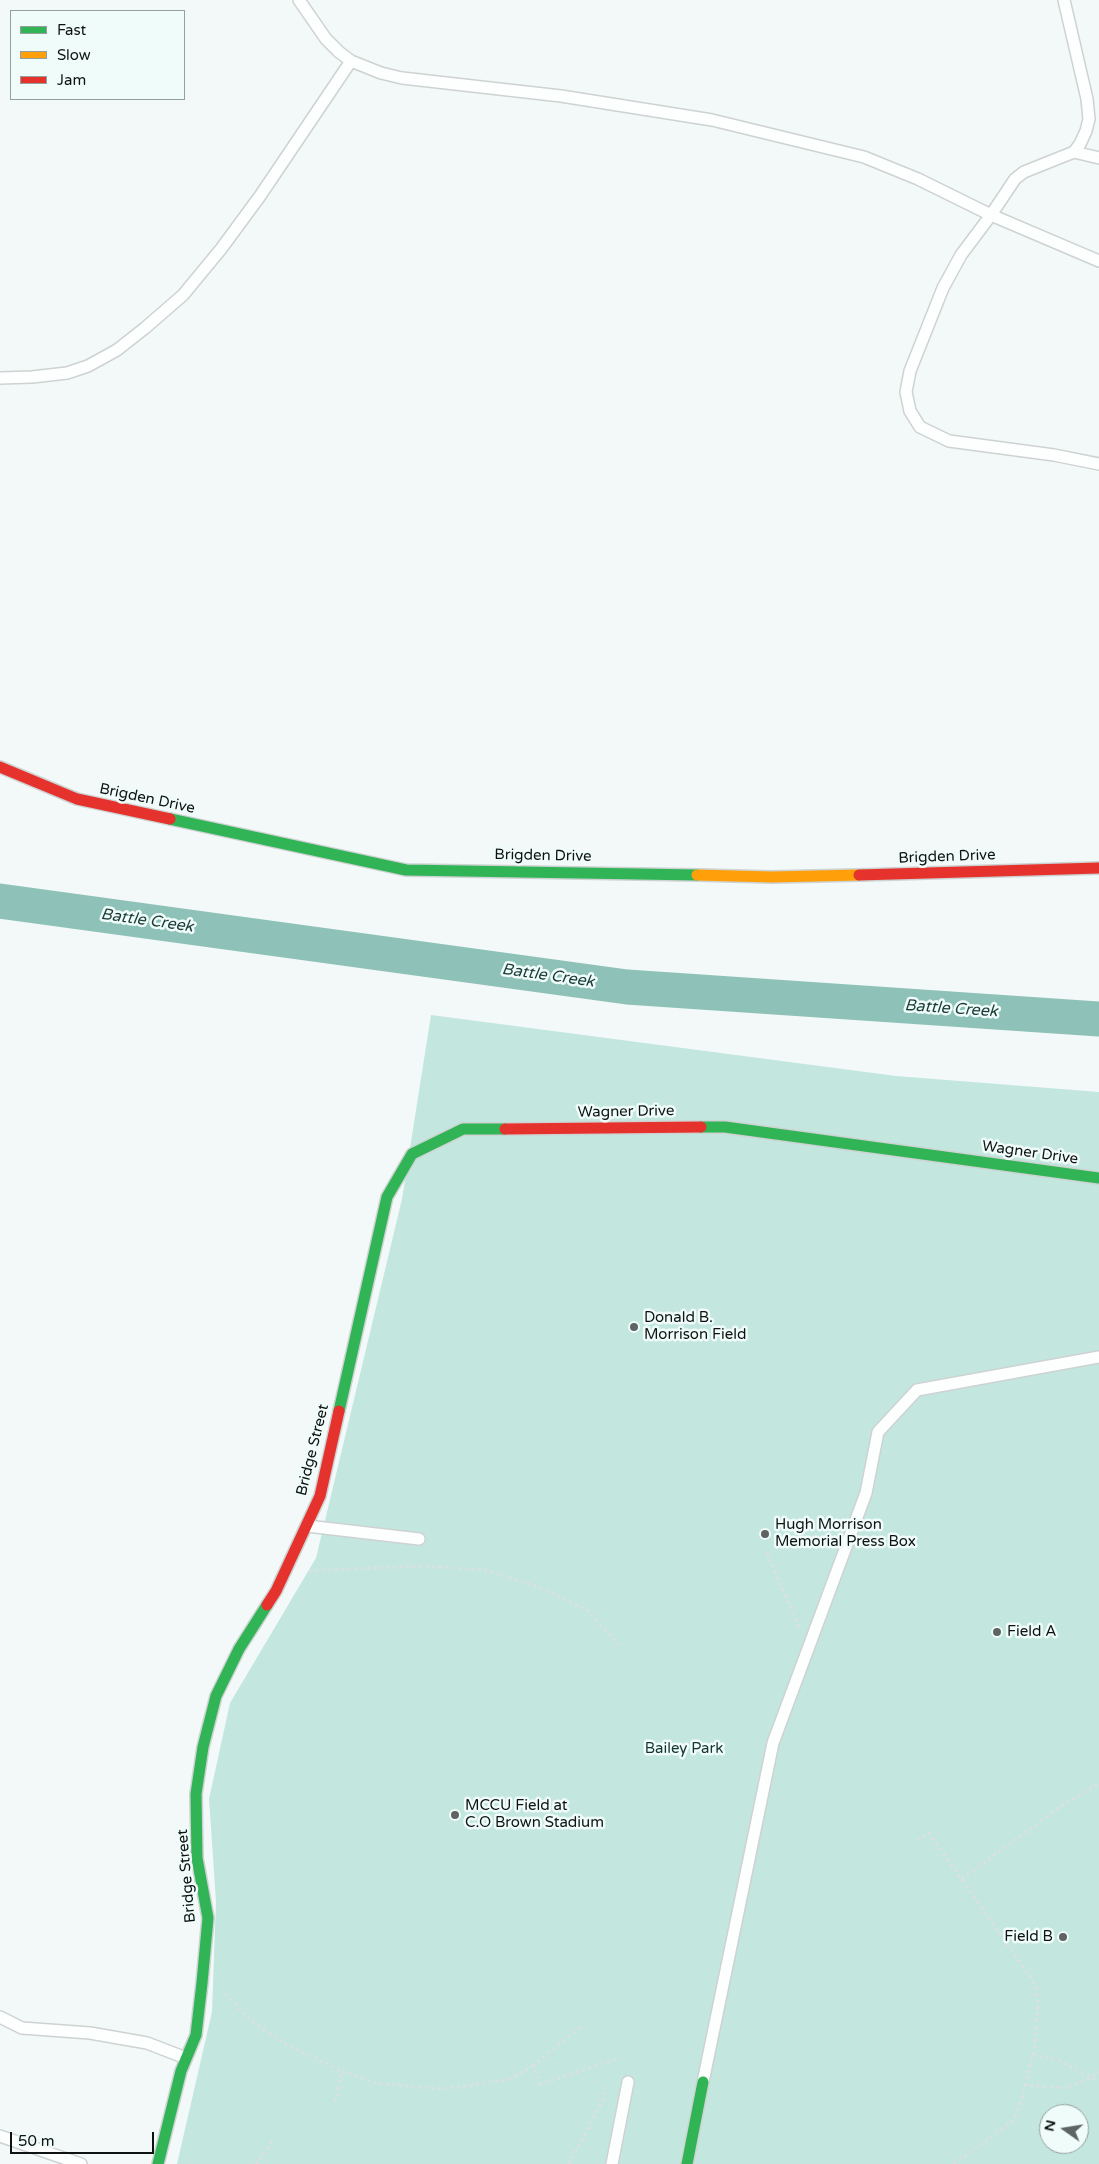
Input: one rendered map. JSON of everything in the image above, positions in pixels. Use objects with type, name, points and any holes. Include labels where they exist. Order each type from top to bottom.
[{"type":"street","name":"Brigden Drive","points":[[0,767],[77,799],[406,870],[608,872],[772,877],[1099,868]]},
{"type":"street","name":"Wagner Drive","points":[[342,1399],[387,1197],[412,1154],[463,1129],[725,1127],[1099,1178]]},
{"type":"street","name":"Bridge Street","points":[[158,2164],[186,2058],[196,2035],[208,1918],[197,1858],[196,1794],[203,1747],[216,1696],[239,1649],[286,1572],[320,1496],[342,1399]]},
{"type":"street","points":[[687,2164],[703,2082]]},
{"type":"lane","points":[[299,0],[326,39],[351,61],[381,73],[402,78],[552,95],[654,110],[712,120],[820,145],[864,157],[918,179],[991,215],[1099,261]]},
{"type":"lane","points":[[1064,0],[1087,99],[1088,119],[1080,144],[1074,152],[1024,172],[1015,179],[961,255],[943,288],[923,336],[910,371],[906,392],[910,411],[920,427],[949,441],[1054,455],[1099,464]]},
{"type":"lane","points":[[0,378],[67,373],[88,366],[117,350],[146,328],[183,295],[221,249],[260,196],[351,61]]},
{"type":"lane","points":[[1074,152],[1099,158]]},
{"type":"lane","points":[[703,2082],[773,1743],[866,1493],[878,1432],[917,1390],[1099,1357]]},
{"type":"lane","points":[[305,1526],[419,1539]]},
{"type":"lane","points":[[0,2017],[22,2028],[100,2035],[147,2043],[186,2058]]},
{"type":"lane","points":[[612,2164],[628,2082]]},
{"type":"lane","points":[[0,2136],[81,2164]]},
{"type":"path","points":[[767,1553],[809,1648]]},
{"type":"path","points":[[286,1572],[419,1566],[486,1570],[536,1586],[587,1610],[620,1646]]},
{"type":"path","points":[[962,1879],[1064,1804],[1099,1784]]},
{"type":"path","points":[[917,1840],[929,1833],[1032,1979],[1038,1998],[1033,2054],[1012,2122],[954,2164]]},
{"type":"path","points":[[202,1973],[252,2021],[287,2045],[342,2071],[376,2083],[443,2089],[511,2079],[533,2066],[580,2026]]},
{"type":"path","points":[[1033,2054],[1060,2061],[1099,2081]]},
{"type":"path","points":[[533,2066],[541,2084],[617,2059]]},
{"type":"path","points":[[335,2102],[342,2071]]},
{"type":"path","points":[[1024,2085],[1065,2088],[1092,2077],[1099,2072]]},
{"type":"path","points":[[569,2164],[602,2102],[606,2087]]},
{"type":"path","points":[[259,2164],[257,2163],[274,2140]]},
{"type":"green space","name":"Bailey Park","points":[[431,1015],[896,1076],[1099,1092],[1099,2164],[177,2164],[212,2012],[216,1901],[209,1799],[230,1703],[316,1558],[402,1199]]},
{"type":"waterway","name":"Battle Creek","points":[[0,901],[627,987],[1099,1019]]},
{"type":"traffic: fast","points":[[170,819],[406,870],[697,875]]},
{"type":"traffic: fast","points":[[701,1127],[725,1127],[1099,1178]]},
{"type":"traffic: fast","points":[[339,1411],[387,1197],[412,1154],[463,1129],[505,1129]]},
{"type":"traffic: fast","points":[[158,2164],[181,2071],[196,2035],[202,1983],[208,1918],[197,1858],[196,1794],[203,1747],[216,1696],[239,1649],[267,1605]]},
{"type":"traffic: fast","points":[[687,2164],[703,2082]]},
{"type":"traffic: slow","points":[[697,875],[772,877],[859,875]]},
{"type":"traffic: jam","points":[[0,767],[77,799],[170,819]]},
{"type":"traffic: jam","points":[[859,875],[1099,868]]},
{"type":"traffic: jam","points":[[505,1129],[701,1127]]},
{"type":"traffic: jam","points":[[267,1605],[276,1591],[320,1496],[339,1411]]},
{"type":"place","name":"Donald B. Morrison Field","points":[[634,1327]]},
{"type":"place","name":"Hugh Morrison Memorial Press Box","points":[[765,1534]]},
{"type":"place","name":"Field A","points":[[997,1632]]},
{"type":"place","name":"MCCU Field at C.O Brown Stadium","points":[[455,1815]]},
{"type":"place","name":"Field B","points":[[1063,1937]]}]
